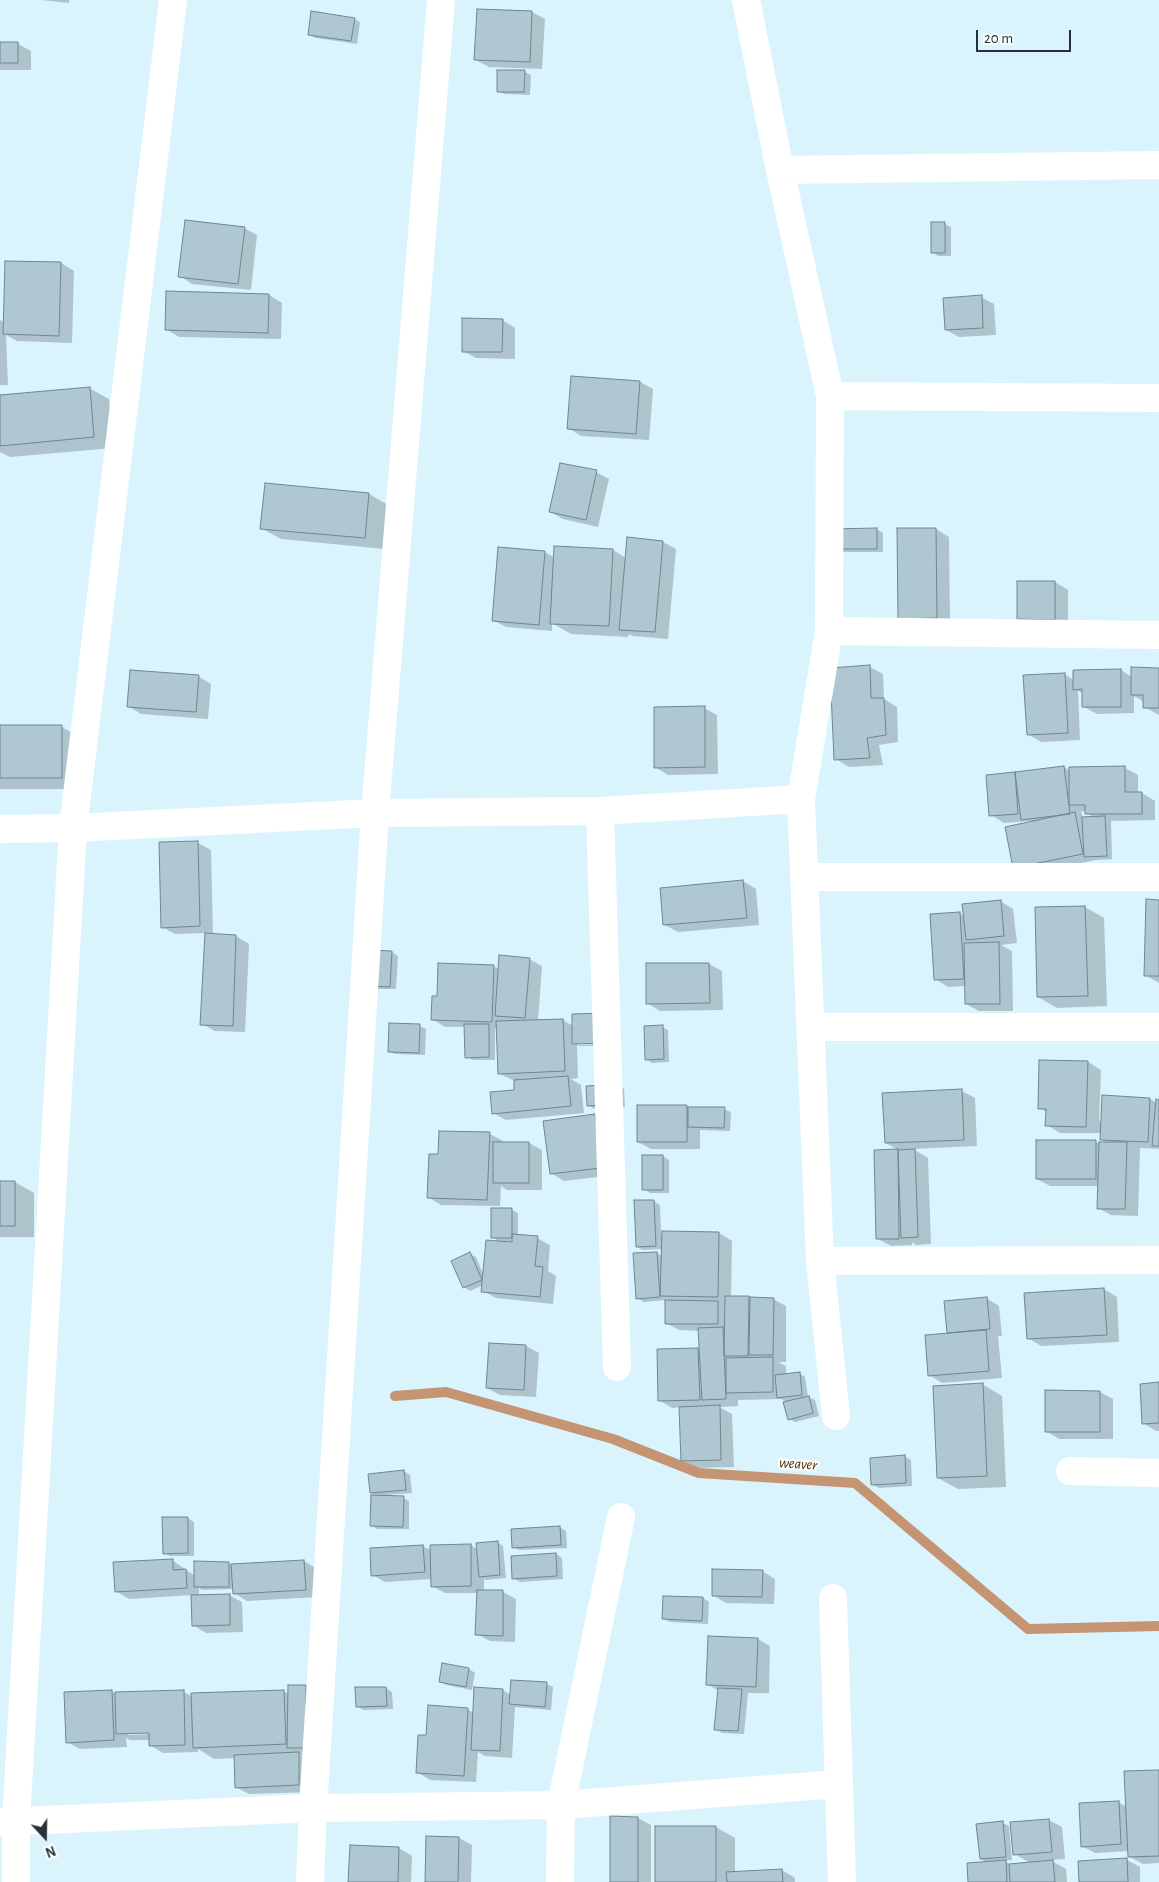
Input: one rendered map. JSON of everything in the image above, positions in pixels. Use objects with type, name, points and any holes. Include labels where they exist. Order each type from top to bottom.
[{"type":"street","points":[[16,1882],[8,1821],[73,828],[173,0]]},
{"type":"street","points":[[310,1882],[375,813],[441,0]]},
{"type":"street","points":[[746,0],[780,170],[830,396],[829,631],[801,800],[820,1261],[836,1416]]},
{"type":"street","points":[[780,170],[1159,165]]},
{"type":"street","points":[[830,396],[1159,398]]},
{"type":"street","points":[[829,631],[1159,635]]},
{"type":"street","points":[[0,829],[73,828],[375,813],[600,810],[801,800]]},
{"type":"street","points":[[600,810],[617,1367]]},
{"type":"street","points":[[805,877],[1159,877]]},
{"type":"street","points":[[811,1027],[1159,1027]]},
{"type":"street","points":[[820,1261],[1159,1260]]},
{"type":"street","points":[[1070,1472],[1159,1473]]},
{"type":"street","points":[[560,1882],[562,1805],[621,1517]]},
{"type":"street","points":[[833,1598],[842,1882]]},
{"type":"street","points":[[8,1821],[313,1808],[562,1805],[839,1784]]},
{"type":"building","points":[[477,9],[532,11],[530,62],[474,60]]},
{"type":"building","points":[[311,11],[355,18],[351,41],[308,35]]},
{"type":"building","points":[[0,42],[18,42],[18,63],[0,63]]},
{"type":"building","points":[[497,70],[525,70],[524,92],[497,92]]},
{"type":"building","points":[[185,220],[245,227],[238,284],[178,277]]},
{"type":"building","points":[[931,222],[945,222],[945,253],[931,253]]},
{"type":"building","points":[[5,261],[61,262],[59,336],[3,334]]},
{"type":"building","points":[[166,291],[269,294],[268,333],[165,330]]},
{"type":"building","points":[[982,295],[983,328],[945,330],[943,298]]},
{"type":"building","points":[[462,318],[503,319],[502,352],[462,352]]},
{"type":"building","points":[[571,376],[640,381],[636,434],[567,429]]},
{"type":"building","points":[[90,387],[94,437],[0,446],[0,395]]},
{"type":"building","points":[[560,463],[597,470],[586,520],[549,512]]},
{"type":"building","points":[[265,483],[369,493],[365,538],[260,529]]},
{"type":"building","points":[[877,528],[877,549],[830,549],[830,529]]},
{"type":"building","points":[[897,528],[936,528],[937,618],[898,619]]},
{"type":"building","points":[[627,537],[663,541],[655,632],[619,630]]},
{"type":"building","points":[[554,546],[613,549],[609,626],[550,624]]},
{"type":"building","points":[[498,547],[545,551],[539,625],[492,621]]},
{"type":"building","points":[[1017,581],[1055,581],[1055,620],[1017,619]]},
{"type":"building","points":[[870,665],[871,698],[884,698],[886,735],[867,738],[870,758],[834,760],[830,668]]},
{"type":"building","points":[[1131,667],[1159,668],[1159,708],[1143,708],[1143,695],[1131,695]]},
{"type":"building","points":[[1121,669],[1121,707],[1082,707],[1082,689],[1073,690],[1073,670]]},
{"type":"building","points":[[130,670],[199,675],[196,712],[127,707]]},
{"type":"building","points":[[1065,673],[1068,733],[1027,735],[1023,675]]},
{"type":"building","points":[[705,706],[705,767],[654,768],[654,707]]},
{"type":"building","points":[[0,725],[62,725],[62,778],[0,778]]},
{"type":"building","points":[[1064,766],[1070,814],[1021,820],[1015,772]]},
{"type":"building","points":[[1125,766],[1125,792],[1142,792],[1142,814],[1085,814],[1085,805],[1069,805],[1069,767]]},
{"type":"building","points":[[1015,772],[1018,814],[989,816],[986,775]]},
{"type":"building","points":[[1075,812],[1083,854],[1013,868],[1005,827]]},
{"type":"building","points":[[1105,816],[1107,856],[1084,857],[1082,817]]},
{"type":"building","points":[[198,841],[200,926],[161,928],[159,842]]},
{"type":"building","points":[[743,880],[747,918],[663,925],[660,888]]},
{"type":"building","points":[[1146,899],[1159,900],[1159,976],[1144,976]]},
{"type":"building","points":[[1001,900],[1004,936],[966,940],[962,904]]},
{"type":"building","points":[[1085,906],[1088,996],[1037,997],[1035,907]]},
{"type":"building","points":[[960,912],[964,979],[934,980],[930,914]]},
{"type":"building","points":[[205,933],[236,935],[233,1026],[200,1025]]},
{"type":"building","points":[[999,942],[1000,1004],[965,1004],[964,943]]},
{"type":"building","points":[[369,950],[392,951],[390,987],[368,986]]},
{"type":"building","points":[[499,955],[530,958],[525,1018],[495,1016]]},
{"type":"building","points":[[438,963],[494,965],[492,1022],[431,1020],[432,996],[437,996]]},
{"type":"building","points":[[646,963],[709,963],[710,1003],[646,1004]]},
{"type":"building","points":[[607,1013],[608,1043],[572,1044],[572,1014]]},
{"type":"building","points":[[563,1019],[565,1071],[498,1074],[496,1021]]},
{"type":"building","points":[[389,1023],[420,1024],[419,1053],[388,1052]]},
{"type":"building","points":[[464,1024],[489,1024],[489,1057],[465,1058]]},
{"type":"building","points":[[663,1025],[664,1059],[645,1060],[644,1026]]},
{"type":"building","points":[[1039,1060],[1088,1061],[1086,1127],[1045,1126],[1046,1109],[1038,1109]]},
{"type":"building","points":[[568,1076],[571,1106],[492,1114],[490,1092],[514,1090],[514,1080]]},
{"type":"building","points":[[618,1084],[619,1104],[587,1106],[586,1086]]},
{"type":"building","points":[[962,1089],[964,1140],[885,1143],[882,1093]]},
{"type":"building","points":[[1102,1095],[1150,1098],[1148,1142],[1100,1140]]},
{"type":"building","points":[[1156,1099],[1159,1100],[1159,1146],[1152,1146]]},
{"type":"building","points":[[637,1105],[687,1105],[687,1142],[637,1142]]},
{"type":"building","points":[[688,1107],[725,1107],[724,1128],[688,1127]]},
{"type":"building","points":[[595,1114],[601,1168],[550,1174],[543,1121]]},
{"type":"building","points":[[439,1131],[490,1132],[487,1200],[427,1198],[429,1154],[438,1154]]},
{"type":"building","points":[[1036,1140],[1096,1140],[1096,1179],[1036,1179]]},
{"type":"building","points":[[493,1142],[529,1142],[529,1183],[493,1183]]},
{"type":"building","points":[[1099,1142],[1127,1142],[1125,1209],[1097,1209]]},
{"type":"building","points":[[898,1149],[899,1239],[876,1239],[874,1150]]},
{"type":"building","points":[[915,1149],[918,1237],[901,1238],[898,1150]]},
{"type":"building","points":[[642,1155],[663,1155],[663,1190],[642,1190]]},
{"type":"building","points":[[0,1181],[15,1181],[15,1226],[0,1226]]},
{"type":"building","points":[[634,1200],[654,1200],[656,1246],[636,1247]]},
{"type":"building","points":[[491,1208],[512,1208],[512,1238],[491,1238]]},
{"type":"building","points":[[662,1231],[719,1232],[718,1297],[660,1296]]},
{"type":"building","points":[[512,1234],[538,1236],[535,1266],[543,1267],[540,1297],[481,1292],[486,1240],[512,1242]]},
{"type":"building","points":[[470,1252],[482,1280],[463,1288],[451,1261]]},
{"type":"building","points":[[657,1252],[660,1297],[636,1299],[633,1253]]},
{"type":"building","points":[[1104,1288],[1107,1335],[1027,1339],[1024,1293]]},
{"type":"building","points":[[725,1296],[749,1296],[748,1356],[724,1356]]},
{"type":"building","points":[[750,1297],[774,1298],[773,1355],[749,1355]]},
{"type":"building","points":[[987,1297],[990,1329],[947,1333],[944,1301]]},
{"type":"building","points":[[665,1300],[718,1301],[718,1324],[665,1324]]},
{"type":"building","points":[[723,1327],[726,1399],[702,1400],[698,1328]]},
{"type":"building","points":[[986,1330],[989,1371],[928,1376],[925,1335]]},
{"type":"building","points":[[489,1343],[526,1345],[524,1390],[486,1388]]},
{"type":"building","points":[[698,1348],[700,1400],[658,1401],[657,1349]]},
{"type":"building","points":[[773,1357],[773,1392],[726,1393],[726,1358]]},
{"type":"building","points":[[800,1372],[802,1395],[777,1398],[775,1375]]},
{"type":"building","points":[[1159,1382],[1159,1423],[1142,1424],[1140,1384]]},
{"type":"building","points":[[983,1383],[987,1476],[937,1478],[933,1386]]},
{"type":"building","points":[[1045,1390],[1100,1391],[1100,1432],[1045,1432]]},
{"type":"building","points":[[809,1396],[813,1413],[788,1420],[783,1402]]},
{"type":"building","points":[[720,1405],[721,1460],[681,1461],[679,1407]]},
{"type":"building","points":[[905,1455],[906,1483],[871,1485],[870,1458]]},
{"type":"building","points":[[404,1470],[406,1490],[370,1493],[368,1474]]},
{"type":"building","points":[[371,1495],[404,1496],[403,1527],[370,1526]]},
{"type":"building","points":[[162,1517],[188,1517],[188,1553],[163,1554]]},
{"type":"building","points":[[560,1526],[561,1545],[512,1548],[511,1529]]},
{"type":"building","points":[[498,1541],[500,1575],[479,1577],[476,1543]]},
{"type":"building","points":[[471,1544],[471,1586],[431,1587],[430,1545]]},
{"type":"building","points":[[423,1545],[425,1572],[371,1576],[370,1548]]},
{"type":"building","points":[[556,1553],[557,1576],[512,1579],[511,1556]]},
{"type":"building","points":[[173,1559],[173,1570],[186,1569],[187,1588],[115,1592],[113,1562]]},
{"type":"building","points":[[304,1560],[306,1590],[233,1594],[231,1564]]},
{"type":"building","points":[[194,1561],[229,1562],[229,1587],[194,1587]]},
{"type":"building","points":[[712,1569],[763,1570],[762,1597],[712,1596]]},
{"type":"building","points":[[477,1590],[503,1590],[503,1636],[475,1635]]},
{"type":"building","points":[[230,1594],[230,1625],[192,1626],[191,1595]]},
{"type":"building","points":[[663,1596],[703,1597],[702,1621],[662,1619]]},
{"type":"building","points":[[708,1636],[758,1638],[756,1687],[706,1685]]},
{"type":"building","points":[[442,1663],[469,1668],[466,1687],[439,1682]]},
{"type":"building","points":[[511,1680],[547,1682],[545,1707],[509,1704]]},
{"type":"building","points":[[288,1685],[306,1685],[306,1748],[287,1748]]},
{"type":"building","points":[[355,1687],[386,1687],[387,1706],[356,1707]]},
{"type":"building","points":[[474,1687],[503,1689],[500,1751],[471,1750]]},
{"type":"building","points":[[718,1688],[742,1689],[738,1731],[714,1730]]},
{"type":"building","points":[[112,1690],[114,1740],[66,1743],[64,1692]]},
{"type":"building","points":[[184,1690],[185,1745],[149,1746],[149,1733],[116,1734],[115,1692]]},
{"type":"building","points":[[284,1690],[286,1744],[193,1748],[191,1693]]},
{"type":"building","points":[[428,1705],[468,1708],[464,1776],[416,1773],[418,1735],[426,1735]]},
{"type":"building","points":[[299,1752],[299,1785],[235,1788],[234,1755]]},
{"type":"building","points":[[1159,1770],[1159,1856],[1128,1857],[1124,1771]]},
{"type":"building","points":[[1119,1801],[1121,1844],[1081,1847],[1079,1803]]},
{"type":"building","points":[[610,1816],[638,1817],[638,1882],[610,1882]]},
{"type":"building","points":[[1049,1819],[1052,1852],[1013,1855],[1010,1822]]},
{"type":"building","points":[[1003,1821],[1006,1857],[980,1859],[976,1824]]},
{"type":"building","points":[[655,1826],[716,1826],[716,1882],[655,1882]]},
{"type":"building","points":[[426,1836],[459,1837],[458,1882],[425,1882]]},
{"type":"building","points":[[350,1845],[399,1847],[398,1882],[348,1882]]},
{"type":"building","points":[[1127,1858],[1128,1882],[1079,1882],[1078,1861]]},
{"type":"building","points":[[1006,1860],[1007,1882],[968,1882],[967,1863]]},
{"type":"building","points":[[1053,1860],[1055,1882],[1010,1882],[1009,1864]]},
{"type":"building","points":[[782,1869],[783,1882],[727,1882],[726,1872]]},
{"type":"waterway","name":"weaver","points":[[395,1396],[446,1392],[613,1439],[699,1473],[855,1483],[1028,1629],[1159,1626]]}]
